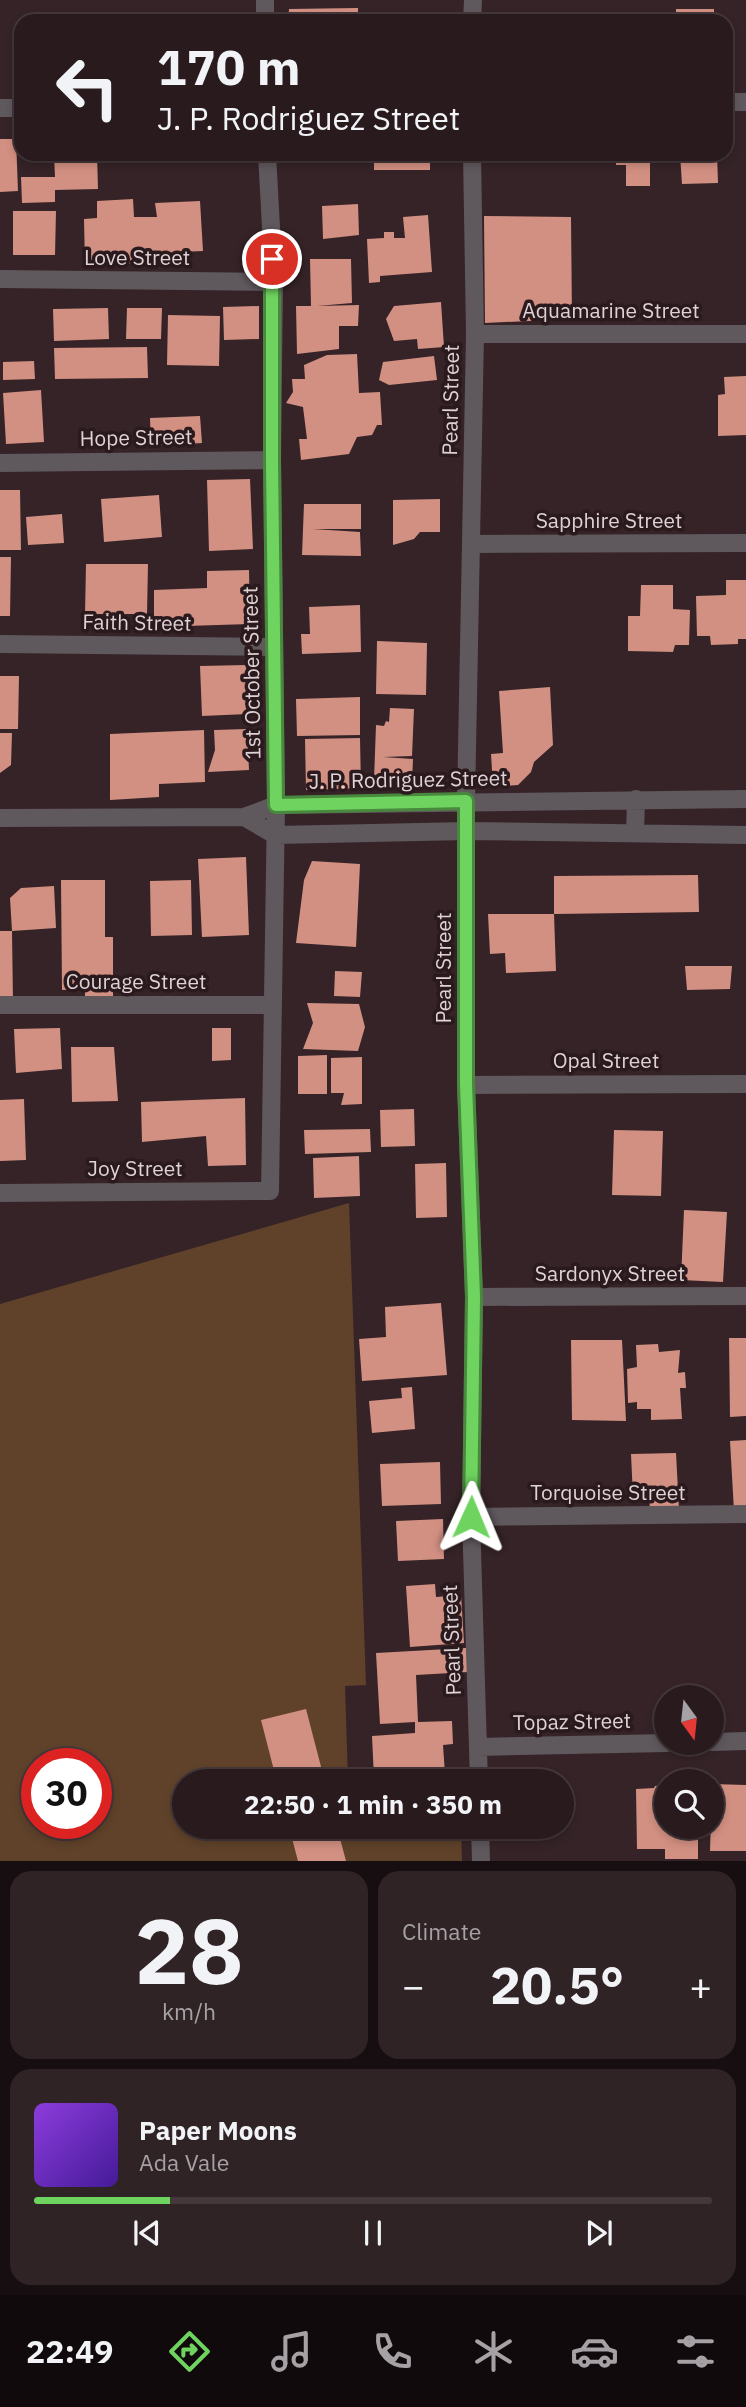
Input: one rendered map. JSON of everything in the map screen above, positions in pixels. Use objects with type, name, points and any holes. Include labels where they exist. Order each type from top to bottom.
[{"type":"street","name":"1st October Street","points":[[267,161],[274,282],[272,460],[276,805],[270,1191]]},
{"type":"street","name":"Pearl Street","points":[[472,161],[475,334],[466,801],[466,1084],[474,1297],[471,1517],[479,1769]]},
{"type":"street","name":"Love Street","points":[[0,279],[274,282]]},
{"type":"street","name":"Aquamarine Street","points":[[475,334],[746,334]]},
{"type":"street","name":"Hope Street","points":[[0,463],[272,460]]},
{"type":"street","name":"Sapphire Street","points":[[472,544],[746,543]]},
{"type":"street","name":"Faith Street","points":[[0,644],[274,647]]},
{"type":"street","points":[[635,833],[636,799]]},
{"type":"street","name":"J. P. Rodriguez Street","points":[[244,817],[276,805],[746,799]]},
{"type":"street","points":[[0,818],[244,817],[275,835],[467,831],[746,835]]},
{"type":"street","name":"Courage Street","points":[[0,1006],[272,1004]]},
{"type":"street","name":"Opal Street","points":[[466,1084],[746,1084]]},
{"type":"street","name":"Joy Street","points":[[0,1193],[270,1191]]},
{"type":"street","name":"Sardonyx Street","points":[[474,1297],[746,1296]]},
{"type":"street","name":"Torquoise Street","points":[[471,1517],[746,1514]]},
{"type":"street","points":[[724,1742],[746,1741]]},
{"type":"street","name":"Topaz Street","points":[[478,1747],[654,1743]]},
{"type":"street","points":[[480,1839],[481,1861]]},
{"type":"shaded area","points":[[349,1203],[366,1685],[345,1686],[348,1769],[172,1769],[172,1839],[461,1839],[462,1861],[0,1861],[0,1304]]},
{"type":"building","points":[[358,8],[358,14],[289,14],[289,9]]},
{"type":"building","points":[[676,9],[714,9],[714,14],[676,14]]},
{"type":"building","points":[[0,139],[14,139],[18,191],[0,192]]},
{"type":"building","points":[[54,161],[97,161],[98,189],[55,190],[55,202],[22,203],[21,177],[55,177]]},
{"type":"building","points":[[374,161],[430,161],[430,170],[374,170]]},
{"type":"building","points":[[616,161],[650,161],[650,186],[626,186],[626,165],[616,165]]},
{"type":"building","points":[[680,161],[717,161],[718,183],[682,184]]},
{"type":"building","points":[[133,199],[134,217],[157,217],[155,203],[200,201],[203,251],[157,253],[158,263],[85,265],[84,219],[97,218],[97,201]]},
{"type":"building","points":[[358,204],[359,235],[323,239],[322,206]]},
{"type":"building","points":[[13,211],[56,211],[55,255],[13,255]]},
{"type":"building","points":[[428,215],[432,272],[380,276],[380,282],[369,283],[367,239],[384,238],[384,232],[394,232],[394,238],[405,238],[403,217]]},
{"type":"building","points":[[484,216],[571,217],[572,319],[485,323]]},
{"type":"building","points":[[310,259],[351,259],[352,303],[317,306],[359,305],[358,326],[339,326],[339,349],[297,354],[296,306],[311,306]]},
{"type":"building","points":[[441,302],[444,347],[418,349],[417,339],[394,341],[386,319],[394,306]]},
{"type":"building","points":[[259,306],[259,339],[224,340],[223,307]]},
{"type":"building","points":[[108,308],[109,339],[54,341],[53,309]]},
{"type":"building","points":[[127,308],[162,308],[161,339],[126,339]]},
{"type":"building","points":[[168,315],[220,316],[219,366],[167,365]]},
{"type":"building","points":[[147,347],[148,378],[55,379],[54,348]]},
{"type":"building","points":[[357,354],[359,393],[380,392],[382,425],[377,425],[372,435],[357,437],[349,454],[301,460],[299,439],[307,439],[303,407],[286,403],[293,392],[292,379],[305,379],[304,365],[327,355]]},
{"type":"building","points":[[434,356],[437,380],[389,385],[379,380],[383,362]]},
{"type":"building","points":[[34,361],[35,379],[3,380],[3,362]]},
{"type":"building","points":[[746,376],[746,435],[718,436],[718,395],[725,394],[724,377]]},
{"type":"building","points":[[41,390],[44,442],[6,444],[3,393]]},
{"type":"building","points":[[200,416],[202,443],[151,446],[150,418]]},
{"type":"building","points":[[250,479],[253,549],[209,551],[207,480]]},
{"type":"building","points":[[0,490],[20,490],[21,550],[0,550]]},
{"type":"building","points":[[159,495],[162,537],[104,542],[101,499]]},
{"type":"building","points":[[440,499],[440,532],[420,532],[414,539],[393,545],[393,500]]},
{"type":"building","points":[[304,504],[361,504],[361,529],[313,529],[360,532],[361,556],[302,555]]},
{"type":"building","points":[[62,514],[64,543],[28,545],[26,517]]},
{"type":"building","points":[[0,557],[11,557],[10,616],[0,616]]},
{"type":"building","points":[[86,564],[148,564],[147,614],[85,614]]},
{"type":"building","points":[[249,570],[250,624],[154,627],[154,590],[207,588],[207,571]]},
{"type":"building","points":[[726,580],[746,580],[746,639],[738,639],[738,644],[711,645],[710,636],[697,636],[696,596],[726,595]]},
{"type":"building","points":[[641,585],[673,585],[673,609],[690,610],[689,645],[675,645],[673,652],[628,651],[628,616],[640,616]]},
{"type":"building","points":[[360,605],[361,652],[302,654],[301,634],[310,634],[309,607]]},
{"type":"building","points":[[377,641],[427,643],[426,695],[376,694]]},
{"type":"building","points":[[246,665],[248,714],[202,716],[200,666]]},
{"type":"building","points":[[0,676],[19,676],[18,729],[0,729]]},
{"type":"building","points":[[550,687],[553,745],[534,762],[531,772],[518,785],[493,787],[491,754],[503,753],[499,691]]},
{"type":"building","points":[[360,697],[360,735],[297,736],[296,699]]},
{"type":"building","points":[[390,708],[414,709],[412,756],[383,757],[413,759],[412,783],[374,780],[376,725],[384,726],[386,721],[389,722]]},
{"type":"building","points":[[247,729],[249,770],[208,772],[215,750],[214,730]]},
{"type":"building","points":[[204,730],[205,782],[159,784],[159,797],[110,800],[110,734]]},
{"type":"building","points":[[0,733],[12,733],[11,765],[0,773]]},
{"type":"building","points":[[360,738],[361,788],[306,790],[305,739]]},
{"type":"building","points":[[246,857],[249,935],[202,937],[198,859]]},
{"type":"building","points":[[312,861],[360,864],[356,947],[296,943],[304,880]]},
{"type":"building","points":[[698,875],[699,912],[554,914],[554,876]]},
{"type":"building","points":[[61,880],[105,880],[105,937],[113,937],[113,998],[85,998],[85,989],[62,990]]},
{"type":"building","points":[[191,880],[192,935],[151,936],[150,881]]},
{"type":"building","points":[[54,886],[56,928],[12,931],[10,898],[21,888]]},
{"type":"building","points":[[488,914],[554,914],[556,971],[506,973],[505,953],[490,954]]},
{"type":"building","points":[[0,931],[12,931],[13,1003],[0,1003]]},
{"type":"building","points":[[685,966],[732,966],[730,989],[687,990]]},
{"type":"building","points":[[335,971],[362,972],[360,997],[334,996]]},
{"type":"building","points":[[307,1003],[359,1004],[365,1027],[358,1051],[303,1049],[313,1023]]},
{"type":"building","points":[[60,1028],[62,1069],[16,1073],[14,1029]]},
{"type":"building","points":[[212,1028],[231,1028],[231,1060],[212,1061]]},
{"type":"building","points":[[71,1047],[114,1047],[118,1101],[72,1102]]},
{"type":"building","points":[[327,1055],[327,1094],[298,1094],[298,1056]]},
{"type":"building","points":[[362,1057],[362,1104],[341,1105],[344,1093],[331,1093],[331,1058]]},
{"type":"building","points":[[245,1098],[246,1165],[208,1166],[206,1136],[142,1142],[141,1102]]},
{"type":"building","points":[[24,1099],[26,1160],[0,1161],[0,1100]]},
{"type":"building","points":[[414,1109],[415,1146],[381,1147],[380,1110]]},
{"type":"building","points":[[370,1129],[371,1152],[305,1154],[304,1130]]},
{"type":"building","points":[[614,1130],[663,1131],[661,1196],[612,1195]]},
{"type":"building","points":[[359,1156],[360,1196],[314,1198],[313,1158]]},
{"type":"building","points":[[446,1163],[447,1217],[416,1218],[415,1164]]},
{"type":"building","points":[[684,1210],[727,1212],[723,1282],[681,1280]]},
{"type":"building","points":[[441,1303],[447,1375],[362,1381],[359,1339],[386,1337],[385,1307]]},
{"type":"building","points":[[729,1338],[746,1338],[746,1416],[730,1417]]},
{"type":"building","points":[[571,1340],[622,1340],[626,1421],[572,1420]]},
{"type":"building","points":[[658,1344],[659,1352],[680,1350],[678,1373],[685,1372],[686,1388],[680,1388],[682,1419],[651,1420],[651,1409],[637,1409],[637,1402],[628,1403],[627,1369],[637,1367],[636,1345]]},
{"type":"building","points":[[412,1387],[415,1429],[372,1433],[369,1401],[402,1398],[401,1388]]},
{"type":"building","points":[[746,1440],[746,1510],[734,1511],[730,1441]]},
{"type":"building","points":[[676,1453],[679,1510],[650,1509],[649,1497],[633,1497],[631,1454]]},
{"type":"building","points":[[440,1462],[441,1504],[382,1506],[380,1464]]},
{"type":"building","points":[[443,1519],[444,1559],[398,1561],[396,1521]]},
{"type":"building","points":[[435,1584],[436,1597],[461,1595],[464,1643],[410,1647],[406,1586]]},
{"type":"building","points":[[466,1648],[468,1672],[416,1675],[418,1722],[452,1721],[453,1744],[443,1745],[445,1769],[374,1769],[372,1736],[415,1733],[415,1722],[380,1724],[376,1653]]},
{"type":"building","points":[[306,1709],[322,1769],[274,1769],[261,1720]]},
{"type":"building","points":[[724,1784],[746,1785],[746,1851],[710,1851],[710,1839],[724,1839]]},
{"type":"building","points":[[654,1788],[654,1839],[698,1839],[698,1859],[665,1859],[665,1849],[637,1849],[636,1789]]},
{"type":"building","points":[[292,1839],[340,1839],[346,1861],[298,1861]]},
{"type":"route","points":[[272,259],[276,805],[466,801],[466,1084],[474,1297],[471,1517]]}]
